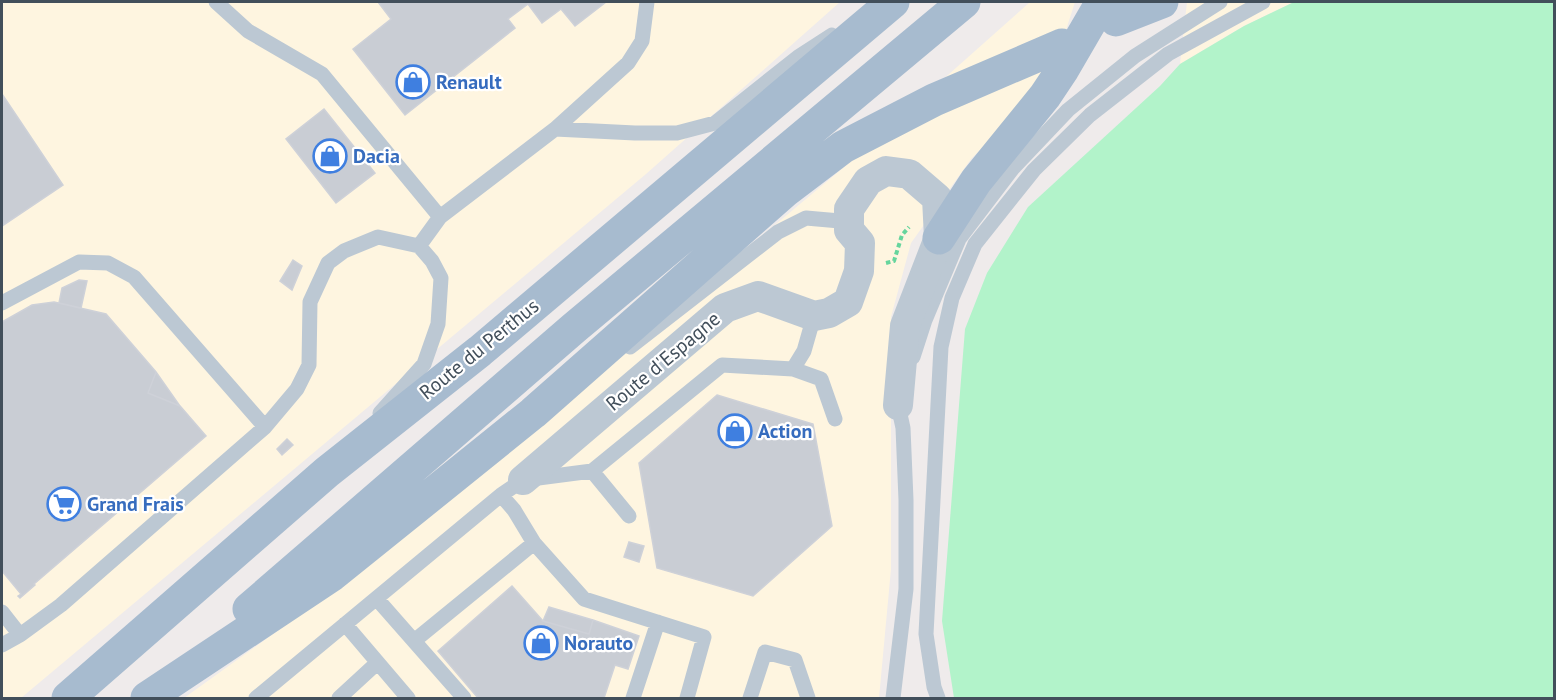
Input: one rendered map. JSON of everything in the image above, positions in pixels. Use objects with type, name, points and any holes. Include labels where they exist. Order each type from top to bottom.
[{"type":"main road","name":"Route du Perthus","points":[[68,699],[327,472],[480,351],[893,2]]},
{"type":"main road","points":[[146,698],[574,328],[964,2]]},
{"type":"main road","points":[[939,238],[976,181],[1045,96],[1063,69],[1109,11],[1162,2]]},
{"type":"main road","points":[[146,698],[332,575],[533,413],[785,191],[843,147],[934,100],[1062,45]]},
{"type":"street","points":[[814,316],[829,313],[848,302],[860,262],[860,243],[849,230],[849,209],[867,181],[886,171],[909,174],[938,198],[939,238],[905,326],[898,405]]},
{"type":"street","name":"Route d'Espagne","points":[[512,487],[725,308],[758,296],[814,316]]},
{"type":"lane","points":[[216,2],[248,31],[322,74],[440,217]]},
{"type":"lane","points":[[419,246],[440,217],[555,129],[628,63],[642,41],[647,2]]},
{"type":"lane","points":[[555,129],[677,133],[714,123],[798,57],[885,2]]},
{"type":"lane","points":[[893,699],[906,589],[903,428],[898,405],[925,320],[959,239],[1014,168],[1068,110],[1135,56],[1220,2]]},
{"type":"lane","points":[[938,699],[934,687],[927,634],[941,347],[952,298],[975,244],[1034,170],[1090,116],[1168,54],[1263,2]]},
{"type":"lane","points":[[785,191],[792,144]]},
{"type":"lane","points":[[533,413],[639,341],[778,232],[806,218],[840,221],[849,230]]},
{"type":"lane","points":[[2,645],[61,605],[265,428],[297,389],[309,365],[310,302],[328,263],[344,251],[378,237],[419,246],[432,261],[441,278],[438,324],[424,364],[327,472]]},
{"type":"lane","points":[[2,303],[79,262],[108,263],[134,277],[265,428]]},
{"type":"lane","points":[[793,369],[804,351],[814,316]]},
{"type":"lane","points":[[256,699],[512,487],[592,471],[722,364],[793,369],[821,379],[835,419]]},
{"type":"lane","points":[[592,471],[629,516]]},
{"type":"lane","points":[[512,487],[513,510],[534,543],[584,599],[705,637],[687,699]]},
{"type":"lane","points":[[414,641],[534,543]]},
{"type":"lane","points":[[377,598],[464,699]]},
{"type":"lane","points":[[2,612],[20,634]]},
{"type":"lane","points":[[633,699],[658,622]]},
{"type":"lane","points":[[345,624],[408,699]]},
{"type":"lane","points":[[750,699],[765,652],[795,660],[808,699]]},
{"type":"lane","points":[[339,699],[377,663]]},
{"type":"shaded area","points":[[2,2],[840,2],[646,174],[21,698],[2,698]]},
{"type":"shaded area","points":[[1030,2],[1075,2],[1057,58],[1020,110],[971,159],[911,243],[891,317],[891,569],[879,698],[184,698],[365,568],[849,163]]},
{"type":"shaded area","points":[[1187,2],[1294,2],[1244,26],[1180,64]]},
{"type":"green space","points":[[1294,2],[1554,2],[1554,698],[954,698],[942,621],[965,329],[987,273],[1028,207],[1160,86],[1180,64],[1244,26]]},
{"type":"building","name":"Renault","points":[[378,2],[606,2],[575,26],[561,9],[542,23],[528,4],[508,19],[515,28],[405,115],[353,49],[391,19]]},
{"type":"building","points":[[2,94],[63,185],[2,226]]},
{"type":"building","name":"Dacia","points":[[324,109],[375,173],[336,203],[286,139]]},
{"type":"building","points":[[293,260],[302,266],[292,290],[280,281]]},
{"type":"building","points":[[79,280],[87,281],[81,308],[59,303],[62,288]]},
{"type":"building","name":"Grand Frais","points":[[54,302],[106,314],[156,372],[148,393],[180,406],[206,436],[20,598],[18,596],[21,594],[2,571],[2,322],[32,305]]},
{"type":"building","points":[[156,372],[180,406],[148,393]]},
{"type":"building","points":[[717,395],[813,424],[832,526],[753,596],[657,568],[639,463]]},
{"type":"building","points":[[287,439],[293,445],[282,455],[277,449]]},
{"type":"building","points":[[629,542],[644,546],[639,562],[624,557]]},
{"type":"building","name":"Norauto","points":[[512,586],[543,621],[589,634],[593,620],[639,636],[628,669],[615,665],[604,698],[478,698],[438,651]]},
{"type":"building","points":[[549,607],[593,620],[589,634],[543,621]]},
{"type":"place","name":"Renault","points":[[413,82]]},
{"type":"place","name":"Dacia","points":[[330,156]]},
{"type":"place","name":"Action","points":[[735,431]]},
{"type":"place","name":"Grand Frais","points":[[64,504]]},
{"type":"place","name":"Norauto","points":[[541,643]]}]
